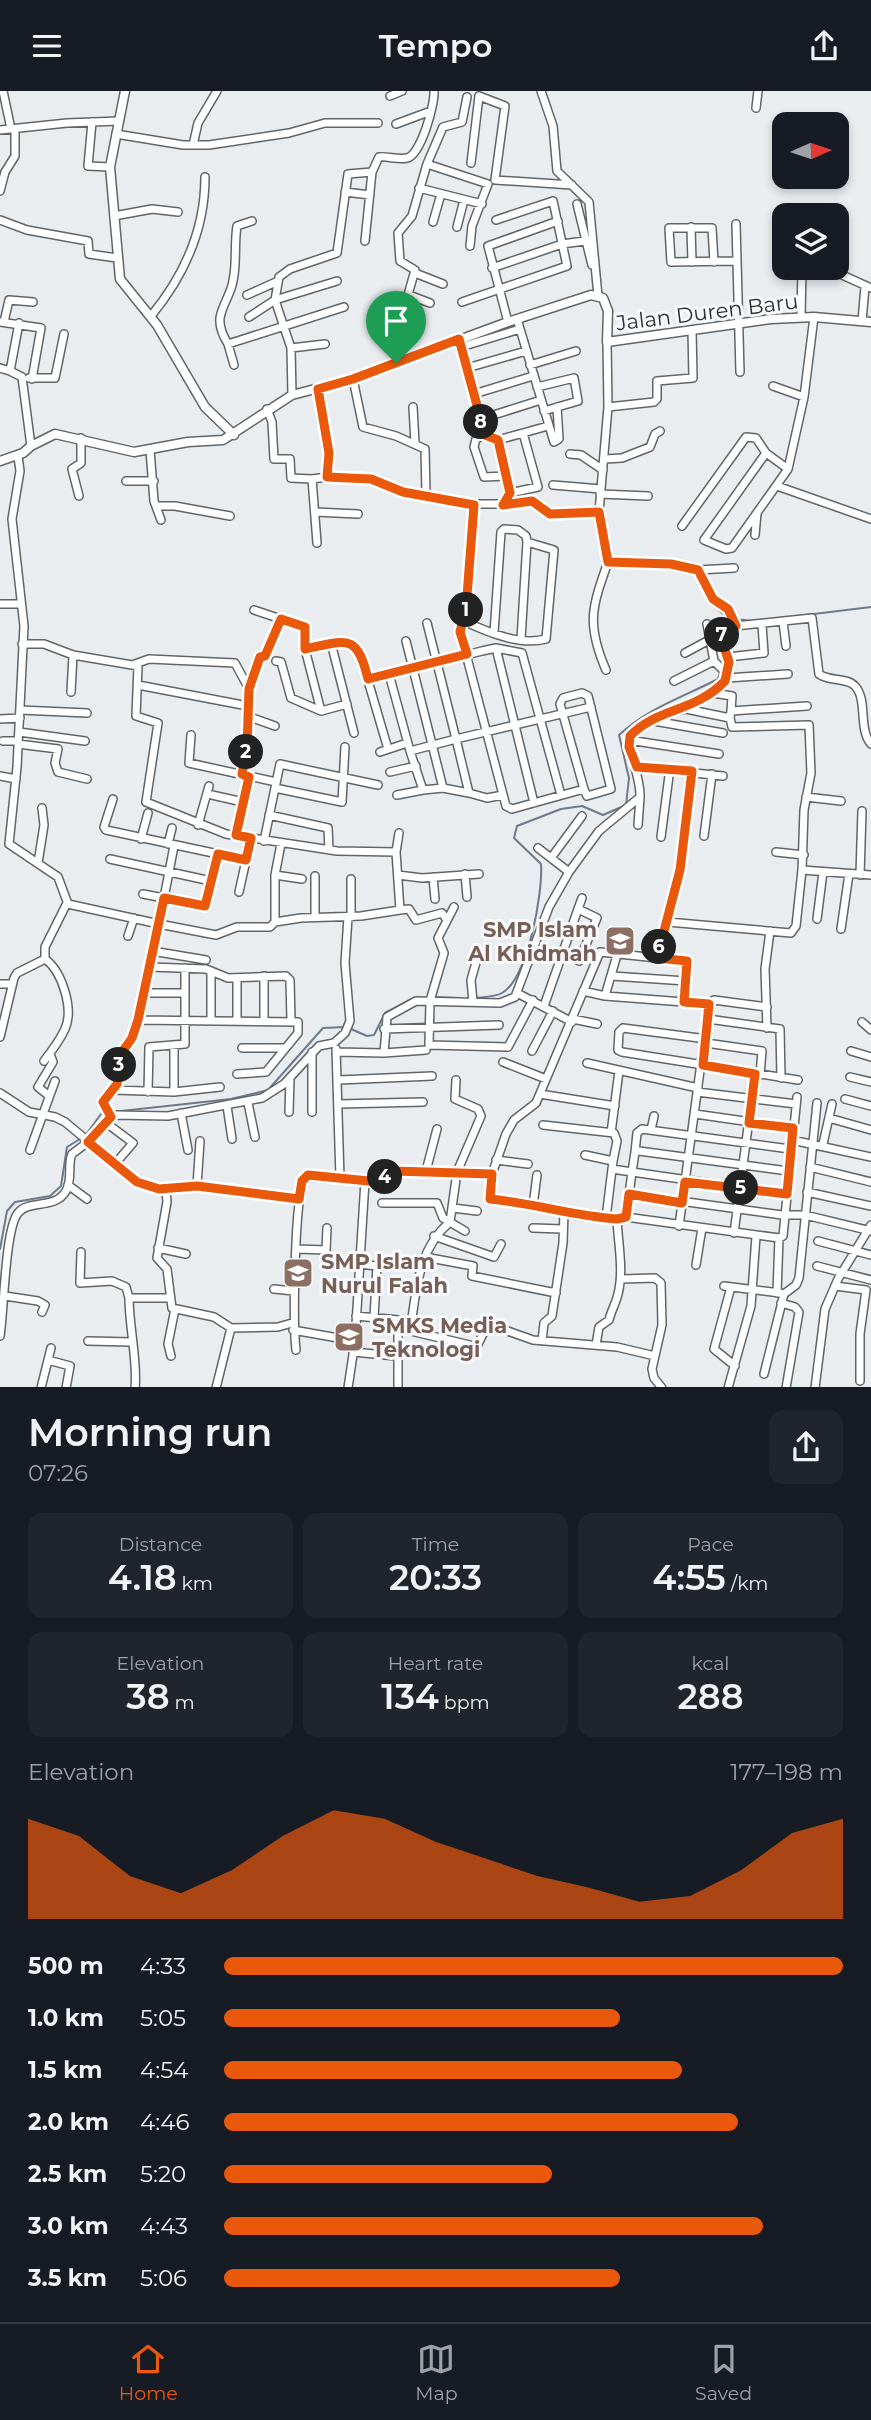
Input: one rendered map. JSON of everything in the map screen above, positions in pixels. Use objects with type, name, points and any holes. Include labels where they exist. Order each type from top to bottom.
[{"type":"street","points":[[0,191],[5,172],[15,156],[13,129],[3,91]]},
{"type":"street","points":[[125,91],[110,167],[120,279],[151,316],[178,366],[205,407],[234,435]]},
{"type":"street","points":[[193,145],[198,123],[217,91]]},
{"type":"street","points":[[390,96],[402,91]]},
{"type":"street","points":[[365,241],[372,172],[379,157],[407,158],[414,154],[431,111],[434,91]]},
{"type":"street","points":[[541,91],[553,126],[557,171],[589,202],[588,240]]},
{"type":"street","points":[[756,108],[758,91]]},
{"type":"street","points":[[471,163],[479,96],[505,106],[495,180],[572,185]]},
{"type":"street","points":[[396,363],[388,332],[409,295],[415,273],[413,267],[400,261],[398,233],[412,216],[427,165],[444,125],[462,122],[467,97]]},
{"type":"street","points":[[396,124],[431,111]]},
{"type":"street","points":[[0,130],[119,121]]},
{"type":"street","points":[[92,122],[88,166],[110,167]]},
{"type":"street","points":[[116,134],[193,145],[240,141],[325,123],[378,123]]},
{"type":"street","points":[[427,165],[486,182],[488,187],[472,226],[470,246]]},
{"type":"street","points":[[247,295],[276,282],[283,272],[337,253],[348,174],[372,172]]},
{"type":"street","points":[[151,316],[166,298],[192,251],[205,177]]},
{"type":"street","points":[[419,188],[482,204]]},
{"type":"street","points":[[345,192],[370,195]]},
{"type":"street","points":[[433,222],[441,194]]},
{"type":"street","points":[[457,227],[464,200]]},
{"type":"street","points":[[463,302],[566,266],[552,201],[496,220]]},
{"type":"street","points":[[577,204],[596,272],[598,296]]},
{"type":"street","points":[[114,216],[152,209],[178,212]]},
{"type":"street","points":[[0,220],[27,230],[88,241],[89,254],[117,258]]},
{"type":"street","points":[[234,365],[221,331],[220,316],[233,282],[238,249],[237,226],[252,221]]},
{"type":"street","points":[[557,407],[558,440],[553,441],[520,329],[512,320],[499,290],[487,252],[489,245],[558,222]]},
{"type":"street","points":[[736,224],[736,325],[740,372]]},
{"type":"street","points":[[714,262],[712,228],[670,227],[670,261],[714,262],[736,261]]},
{"type":"street","points":[[691,227],[692,262]]},
{"type":"street","points":[[492,268],[562,244],[588,240]]},
{"type":"street","points":[[415,273],[443,283]]},
{"type":"street","points":[[849,278],[868,288],[866,322]]},
{"type":"street","points":[[800,317],[802,280]]},
{"type":"street","points":[[249,317],[275,300],[337,281]]},
{"type":"street","points":[[276,282],[275,300],[290,345],[292,395]]},
{"type":"street","points":[[409,295],[430,303]]},
{"type":"street","name":"Jalan Duren Baru","points":[[0,461],[18,456],[30,446],[54,434],[134,452],[188,442],[214,441],[234,435],[267,409],[292,395],[353,379],[460,343],[512,320],[590,295],[598,296],[607,304],[607,342],[800,317],[866,322]]},
{"type":"street","points":[[32,379],[42,329],[2,322],[9,300],[33,302]]},
{"type":"street","points":[[228,344],[344,307]]},
{"type":"street","points":[[397,316],[417,324]]},
{"type":"street","points":[[766,453],[704,540],[730,549],[788,469],[804,397],[814,317]]},
{"type":"street","points":[[10,371],[19,323]]},
{"type":"street","points":[[485,435],[460,343],[520,329]]},
{"type":"street","points":[[608,407],[654,402],[657,399],[657,381],[693,378],[692,330]]},
{"type":"street","points":[[0,368],[22,377],[55,379],[65,334]]},
{"type":"street","points":[[606,670],[596,643],[592,612],[608,562],[599,512],[608,407],[607,342]]},
{"type":"street","points":[[290,345],[325,344]]},
{"type":"street","points":[[467,368],[526,351]]},
{"type":"street","points":[[530,365],[576,351]]},
{"type":"street","points":[[474,394],[533,376]]},
{"type":"street","points":[[22,377],[30,446]]},
{"type":"street","points":[[537,387],[573,377],[579,400],[544,411]]},
{"type":"street","points":[[353,379],[363,427],[415,443],[426,451],[426,494]]},
{"type":"street","points":[[773,386],[804,397]]},
{"type":"street","points":[[318,389],[329,453],[327,477]]},
{"type":"street","points":[[481,419],[541,400]]},
{"type":"street","points":[[413,407],[415,443]]},
{"type":"street","points":[[267,409],[272,422],[274,459],[290,459],[291,478],[371,479],[403,492],[426,494],[474,505],[532,501],[550,514],[599,512]]},
{"type":"street","points":[[506,476],[484,477],[474,445],[475,440],[485,435],[498,440],[548,426]]},
{"type":"street","points":[[605,459],[622,458],[650,447],[655,434],[660,431]]},
{"type":"street","points":[[510,493],[538,486],[523,433]]},
{"type":"street","points":[[682,526],[745,438],[754,436],[766,453],[788,469]]},
{"type":"street","points":[[79,496],[72,469],[81,463],[81,438]]},
{"type":"street","points":[[498,440],[510,493],[503,505]]},
{"type":"street","points":[[150,450],[161,520]]},
{"type":"street","points":[[570,454],[581,455],[603,470]]},
{"type":"street","points":[[18,456],[20,471],[12,519],[24,614],[16,779],[9,844],[58,877],[69,905]]},
{"type":"street","points":[[312,479],[317,543]]},
{"type":"street","points":[[126,481],[154,481]]},
{"type":"street","points":[[553,485],[649,496]]},
{"type":"street","points":[[777,486],[871,519]]},
{"type":"street","points":[[474,505],[462,626],[503,795],[510,809],[584,789]]},
{"type":"street","points":[[157,506],[176,506],[230,516]]},
{"type":"street","points":[[314,512],[358,514]]},
{"type":"street","points":[[755,535],[757,513]]},
{"type":"street","points":[[494,633],[502,530],[521,531],[527,542],[521,639]]},
{"type":"street","points":[[462,626],[521,639],[546,639],[554,550],[527,542]]},
{"type":"street","points":[[608,562],[671,564],[698,570],[734,568]]},
{"type":"street","points":[[698,570],[713,599],[734,620],[762,625],[814,619],[819,674],[825,678],[851,683],[857,688],[867,739],[871,744]]},
{"type":"street","points":[[0,604],[21,604]]},
{"type":"street","points":[[254,610],[305,627],[305,649],[321,711]]},
{"type":"street","points":[[236,835],[243,802],[249,689],[260,657],[265,656],[281,619]]},
{"type":"street","points":[[629,740],[647,720],[685,709],[713,693],[726,674],[728,657],[721,638],[734,620]]},
{"type":"street","points":[[783,622],[786,646]]},
{"type":"street","points":[[427,623],[469,793]]},
{"type":"street","points":[[707,624],[715,661],[726,674],[788,674]]},
{"type":"street","points":[[728,657],[764,653],[762,625]]},
{"type":"street","points":[[685,653],[709,640]]},
{"type":"street","points":[[405,641],[443,788]]},
{"type":"street","points":[[305,649],[346,642],[362,653],[384,750],[488,734],[591,707]]},
{"type":"street","points":[[331,643],[354,733]]},
{"type":"street","points":[[22,644],[54,646],[73,655],[135,664],[143,659],[235,663],[249,689]]},
{"type":"street","points":[[496,649],[534,803]]},
{"type":"street","points":[[368,679],[496,649],[522,653],[561,795]]},
{"type":"street","points":[[71,692],[73,655]]},
{"type":"street","points":[[276,661],[281,662],[291,698],[321,711],[347,705]]},
{"type":"street","points":[[674,681],[715,661]]},
{"type":"street","points":[[135,664],[138,666],[136,716],[158,723],[146,802],[198,824],[264,841],[329,850],[396,852]]},
{"type":"street","points":[[389,674],[423,790]]},
{"type":"street","points":[[138,685],[248,706]]},
{"type":"street","points":[[582,693],[588,697],[591,707],[612,787],[609,792],[590,796],[584,789],[560,704],[563,698],[582,693]]},
{"type":"street","points":[[668,922],[791,933],[794,930],[804,855],[806,797],[811,773],[809,725],[732,727],[732,696],[713,693]]},
{"type":"street","points":[[685,709],[731,714],[807,706]]},
{"type":"street","points":[[0,719],[20,714],[87,713]]},
{"type":"street","points":[[247,716],[275,726]]},
{"type":"street","points":[[647,720],[723,733]]},
{"type":"street","points":[[19,732],[85,741]]},
{"type":"street","points":[[191,735],[189,763],[341,803],[345,778],[345,747]]},
{"type":"street","points":[[629,740],[719,754]]},
{"type":"street","points":[[629,740],[637,767],[640,797],[638,825]]},
{"type":"street","points":[[3,741],[58,749],[55,763],[58,772],[87,779]]},
{"type":"street","points":[[264,841],[282,763],[378,785]]},
{"type":"street","points":[[390,772],[416,767]]},
{"type":"street","points":[[637,767],[670,768],[723,776]]},
{"type":"street","points":[[661,837],[670,768]]},
{"type":"street","points":[[657,958],[680,870],[692,771]]},
{"type":"street","points":[[704,836],[712,774]]},
{"type":"street","points":[[0,776],[16,779]]},
{"type":"street","points":[[198,824],[209,786]]},
{"type":"street","points":[[397,795],[443,788],[487,799],[503,795]]},
{"type":"street","points":[[212,795],[243,802]]},
{"type":"street","points":[[384,1053],[387,1017],[413,1002],[430,1000],[505,1003],[519,994],[549,907],[569,872],[599,831],[640,797]]},
{"type":"street","points":[[806,797],[841,801]]},
{"type":"street","points":[[113,799],[104,829],[246,860]]},
{"type":"street","points":[[38,863],[44,825],[42,808]]},
{"type":"street","points":[[860,875],[862,811]]},
{"type":"street","points":[[141,839],[148,813]]},
{"type":"street","points":[[269,815],[328,828],[329,850]]},
{"type":"street","points":[[551,858],[582,815]]},
{"type":"street","points":[[114,1165],[133,1143],[107,1115],[106,1097],[117,1084],[120,1055],[132,1038],[145,993],[164,898],[172,828]]},
{"type":"street","points":[[399,833],[396,852],[400,910]]},
{"type":"street","points":[[239,892],[251,838]]},
{"type":"street","points":[[275,922],[275,874],[281,844]]},
{"type":"street","points":[[538,848],[569,872]]},
{"type":"street","points":[[776,852],[804,855]]},
{"type":"street","points":[[143,894],[205,906],[218,854]]},
{"type":"street","points":[[110,859],[211,881]]},
{"type":"street","points":[[802,870],[871,875]]},
{"type":"street","points":[[817,919],[823,872]]},
{"type":"street","points":[[275,874],[302,879]]},
{"type":"street","points":[[465,874],[467,897]]},
{"type":"street","points":[[398,875],[433,877],[479,874]]},
{"type":"street","points":[[841,929],[849,874]]},
{"type":"street","points":[[315,876],[315,917]]},
{"type":"street","points":[[433,877],[435,899]]},
{"type":"street","points":[[0,1336],[5,1297],[2,1288],[16,1215],[24,1208],[46,1205],[58,1199],[68,1185],[70,1158],[107,1115],[122,1114],[147,1118],[248,1103],[276,1090],[318,1046],[334,1043],[345,1033],[350,1024],[345,963],[351,879]]},
{"type":"street","points":[[544,1006],[582,898]]},
{"type":"street","points":[[69,905],[216,935],[237,927],[270,927],[275,922],[315,917],[350,917],[409,909],[416,920],[442,913],[447,920]]},
{"type":"street","points":[[44,1061],[67,1022],[61,983],[49,962],[45,947],[69,905]]},
{"type":"street","points":[[454,907],[438,937],[444,953],[430,1000],[428,1042],[432,1046],[508,1047],[533,1000]]},
{"type":"street","points":[[578,909],[597,918],[579,961]]},
{"type":"street","points":[[128,936],[134,918]]},
{"type":"street","points":[[767,1028],[765,969],[770,931]]},
{"type":"street","points":[[152,951],[206,960]]},
{"type":"street","points":[[684,1002],[687,961],[600,952],[536,1103],[512,1123],[496,1160],[489,1198],[606,1218],[626,1217],[779,1238]]},
{"type":"street","points":[[605,996],[617,955]]},
{"type":"street","points":[[472,1001],[471,989],[477,959]]},
{"type":"street","points":[[0,1037],[17,973],[49,962]]},
{"type":"street","points":[[150,967],[185,968],[237,978],[286,976],[290,980],[290,1020]]},
{"type":"street","points":[[148,1092],[149,1047],[185,1046],[185,968]]},
{"type":"street","points":[[211,972],[211,1020]]},
{"type":"street","points":[[264,976],[264,1020]]},
{"type":"street","points":[[612,976],[686,981]]},
{"type":"street","points":[[237,978],[237,1020]]},
{"type":"street","points":[[0,984],[12,984]]},
{"type":"street","points":[[583,991],[605,996],[709,1004],[714,1000],[767,1007]]},
{"type":"street","points":[[145,993],[184,993]]},
{"type":"street","points":[[519,994],[573,1020],[597,1024]]},
{"type":"street","points":[[679,1226],[706,1043],[709,1004]]},
{"type":"street","points":[[532,1051],[553,1011]]},
{"type":"street","points":[[708,1019],[780,1031],[780,1078]]},
{"type":"street","points":[[138,1020],[298,1022],[299,1030],[266,1072],[237,1074]]},
{"type":"street","points":[[862,1022],[871,1030]]},
{"type":"street","points":[[384,1028],[499,1025]]},
{"type":"street","points":[[734,1233],[752,1100],[758,1075],[762,1051],[706,1043],[699,1038],[644,1032],[635,1028],[623,1028],[619,1032],[618,1050],[758,1075],[798,1080]]},
{"type":"street","points":[[334,1043],[339,1080],[340,1178]]},
{"type":"street","points":[[174,1047],[174,1092]]},
{"type":"street","points":[[242,1048],[285,1048]]},
{"type":"street","points":[[337,1052],[426,1050]]},
{"type":"street","points":[[312,1051],[312,1112]]},
{"type":"street","points":[[851,1051],[871,1057]]},
{"type":"street","points":[[48,1095],[38,1087],[53,1062],[50,1053]]},
{"type":"street","points":[[503,1062],[546,1079]]},
{"type":"street","points":[[587,1063],[697,1090],[752,1100],[797,1101],[783,1235],[779,1238],[781,1303],[764,1374]]},
{"type":"street","points":[[606,1218],[617,1142],[611,1133],[619,1071]]},
{"type":"street","points":[[339,1080],[432,1076]]},
{"type":"street","points":[[289,1112],[290,1077]]},
{"type":"street","points":[[850,1077],[871,1082]]},
{"type":"street","points":[[398,1324],[412,1318],[425,1257],[434,1236],[450,1221],[457,1172],[482,1112],[455,1099],[457,1080]]},
{"type":"street","points":[[30,1150],[55,1081]]},
{"type":"street","points":[[114,1090],[174,1092],[220,1087]]},
{"type":"street","points":[[540,1094],[615,1106]]},
{"type":"street","points":[[4,1095],[29,1112],[65,1122],[114,1165],[141,1184],[166,1190],[197,1186],[299,1199]]},
{"type":"street","points":[[845,1099],[871,1106]]},
{"type":"street","points":[[339,1104],[423,1102]]},
{"type":"street","points":[[248,1103],[255,1137]]},
{"type":"street","points":[[735,1366],[714,1349],[728,1287],[781,1293],[796,1285],[799,1278],[817,1103]]},
{"type":"street","points":[[823,1144],[832,1104]]},
{"type":"street","points":[[228,1106],[232,1139]]},
{"type":"street","points":[[181,1114],[188,1150]]},
{"type":"street","points":[[695,1114],[793,1128]]},
{"type":"street","points":[[651,1130],[654,1116]]},
{"type":"street","points":[[829,1118],[871,1129]]},
{"type":"street","points":[[543,1125],[611,1133]]},
{"type":"street","points":[[426,1171],[437,1129]]},
{"type":"street","points":[[626,1217],[639,1131],[651,1130],[790,1149]]},
{"type":"street","points":[[197,1186],[200,1140]]},
{"type":"street","points":[[792,1140],[823,1144],[871,1157]]},
{"type":"street","points":[[635,1152],[788,1171]]},
{"type":"street","points":[[585,1155],[632,1172],[685,1182],[787,1194]]},
{"type":"street","points":[[496,1160],[527,1164]]},
{"type":"street","points":[[810,1167],[871,1182]]},
{"type":"street","points":[[296,1350],[293,1326],[299,1199],[305,1177],[381,1181],[392,1171],[492,1174]]},
{"type":"street","points":[[533,1206],[537,1175]]},
{"type":"street","points":[[348,1387],[355,1341],[365,1181]]},
{"type":"street","points":[[68,1185],[87,1199]]},
{"type":"street","points":[[166,1190],[167,1202],[157,1258],[167,1269],[169,1298],[175,1309],[168,1344],[171,1356]]},
{"type":"street","points":[[807,1192],[871,1206]]},
{"type":"street","points":[[629,1194],[737,1210],[805,1215],[870,1229],[842,1272],[823,1319],[815,1387]]},
{"type":"street","points":[[382,1203],[437,1203],[442,1217],[465,1231]]},
{"type":"street","points":[[453,1208],[477,1211]]},
{"type":"street","points":[[542,1341],[544,1323],[552,1318],[564,1212]]},
{"type":"street","points":[[596,1345],[599,1327],[609,1320],[611,1306],[618,1297],[621,1279],[617,1219]]},
{"type":"street","points":[[326,1266],[327,1228]]},
{"type":"street","points":[[533,1228],[563,1229]]},
{"type":"street","points":[[696,1265],[702,1228]]},
{"type":"street","points":[[434,1236],[494,1257],[501,1244]]},
{"type":"street","points":[[728,1387],[752,1291],[756,1236]]},
{"type":"street","points":[[818,1241],[871,1255]]},
{"type":"street","points":[[158,1248],[186,1254]]},
{"type":"street","points":[[298,1249],[326,1250]]},
{"type":"street","points":[[81,1252],[80,1283],[119,1283],[126,1287],[136,1371],[135,1387]]},
{"type":"street","points":[[425,1257],[473,1266],[473,1276],[495,1283],[556,1293]]},
{"type":"street","points":[[359,1264],[377,1266],[374,1317]]},
{"type":"street","points":[[817,1266],[871,1280]]},
{"type":"street","points":[[621,1279],[655,1278],[661,1283],[662,1325],[652,1375],[661,1387]]},
{"type":"street","points":[[835,1286],[868,1290],[860,1334],[860,1381]]},
{"type":"street","points":[[274,1289],[295,1291]]},
{"type":"street","points":[[5,1297],[38,1301],[45,1305],[42,1312]]},
{"type":"street","points":[[129,1298],[169,1298]]},
{"type":"street","points":[[781,1303],[795,1307],[799,1312],[786,1387]]},
{"type":"street","points":[[175,1309],[214,1318],[230,1328],[293,1326],[355,1341]]},
{"type":"street","points":[[356,1316],[374,1317],[474,1346],[478,1344],[488,1324],[542,1341],[625,1348],[655,1356]]},
{"type":"street","points":[[398,1324],[398,1387]]},
{"type":"street","points":[[216,1387],[230,1328]]},
{"type":"street","points":[[88,1341],[131,1342]]},
{"type":"street","points":[[41,1387],[51,1349]]},
{"type":"street","points":[[353,1352],[396,1356]]},
{"type":"street","points":[[48,1360],[70,1366],[66,1387]]},
{"type":"waterway","points":[[781,618],[871,607]]},
{"type":"waterway","points":[[723,663],[714,630],[719,620],[730,619]]},
{"type":"waterway","points":[[736,619],[751,621]]},
{"type":"waterway","points":[[475,998],[502,993],[511,984],[519,971],[532,934],[541,864],[514,838],[517,826],[561,809],[582,806],[603,815],[626,805],[629,778],[619,735],[654,710],[718,679],[720,672]]},
{"type":"waterway","points":[[433,997],[459,998]]},
{"type":"waterway","points":[[351,1029],[367,1036],[374,1035],[385,1013],[410,1000]]},
{"type":"waterway","points":[[112,1112],[231,1099],[268,1090],[323,1028],[345,1027]]},
{"type":"waterway","points":[[85,1136],[101,1114],[107,1113]]},
{"type":"waterway","points":[[0,1249],[7,1211],[15,1202],[50,1196],[61,1186],[67,1147],[80,1139]]},
{"type":"place","name":"SMP Islam Al Khidmah","points":[[620,941]]},
{"type":"place","name":"SMP Islam Nurul Falah","points":[[298,1273]]},
{"type":"place","name":"SMKS Media Teknologi","points":[[349,1337]]},
{"type":"route","points":[[459,339],[485,435],[494,436],[498,440],[510,493],[503,505],[535,501],[550,514],[599,512],[602,542],[608,562],[671,564],[698,570],[713,599],[732,614],[736,626],[725,631],[721,638],[722,648],[729,662],[725,681],[713,693],[685,709],[642,723],[630,736],[629,747],[637,767],[641,765],[692,771],[680,870],[657,958],[687,961],[684,1002],[709,1004],[703,1065],[755,1074],[749,1123],[793,1128],[787,1194],[685,1182],[682,1203],[629,1194],[626,1217],[617,1219],[544,1210],[519,1201],[490,1199],[488,1196],[492,1174],[394,1171],[389,1172],[379,1182],[308,1175],[302,1181],[299,1199],[197,1186],[166,1190],[137,1182],[88,1142],[111,1117],[103,1102],[117,1084],[120,1055],[132,1038],[138,1020],[164,898],[204,907],[218,854],[246,860],[251,838],[236,835],[249,777],[242,774],[247,748],[249,689],[260,657],[265,656],[281,619],[305,627],[305,649],[346,642],[356,647],[362,653],[368,679],[467,654],[460,632],[466,609],[474,505],[426,494],[403,492],[371,479],[327,477],[329,453],[318,389],[396,363],[459,339]]}]
